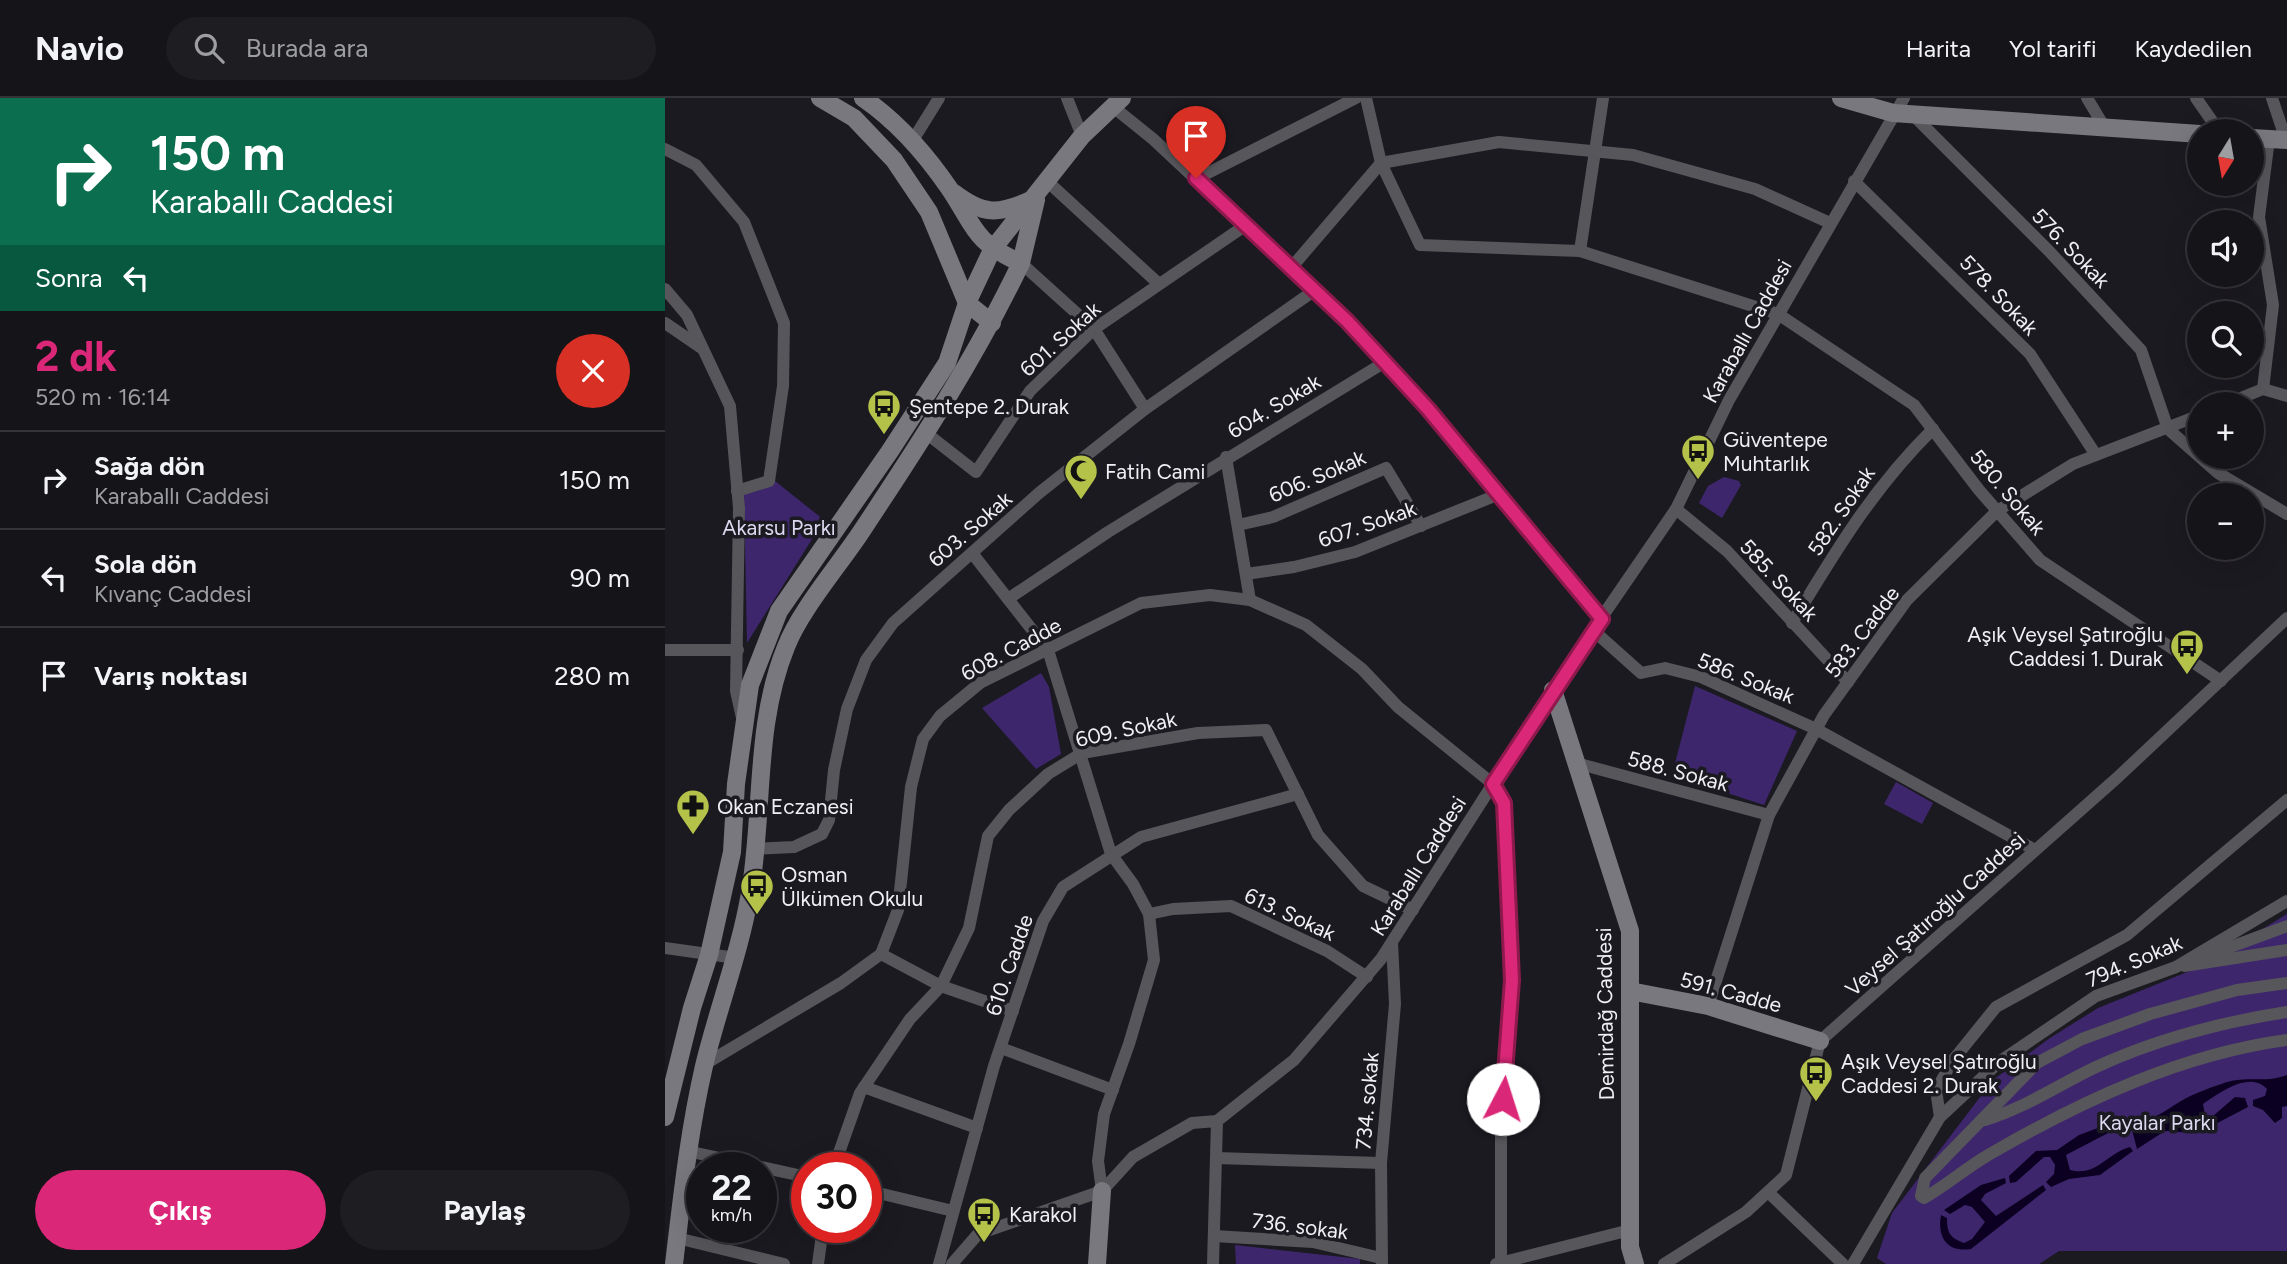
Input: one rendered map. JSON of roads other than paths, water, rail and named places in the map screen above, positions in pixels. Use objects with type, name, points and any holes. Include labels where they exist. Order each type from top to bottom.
[{"type":"main road","points":[[820,98],[854,118],[894,160],[929,212],[967,303],[992,323]]},
{"type":"main road","points":[[863,98],[913,140],[950,190],[969,225],[992,250],[1021,263]]},
{"type":"main road","points":[[1841,98],[1893,113],[2187,133]]},
{"type":"main road","points":[[665,1117],[692,1007],[709,955],[732,852],[743,722],[750,685],[779,611],[947,363],[967,303],[992,250],[1037,197],[1082,136],[1117,102]]},
{"type":"main road","points":[[950,190],[973,207],[990,211],[1010,209],[1037,197]]},
{"type":"main road","points":[[674,1264],[687,1151],[705,1064],[736,958],[751,891],[767,726],[773,689],[786,645],[926,433],[992,323],[1021,263],[1037,197]]},
{"type":"main road","name":"Demirdağ Caddesi","points":[[1553,690],[1630,931],[1630,1247],[1636,1264]]},
{"type":"main road","name":"591. Cadde","points":[[1630,991],[1707,1006],[1820,1041]]},
{"type":"main road","points":[[1097,1264],[1102,1191]]},
{"type":"street","points":[[913,140],[939,98]]},
{"type":"street","points":[[1067,98],[1082,136]]},
{"type":"street","points":[[1196,178],[1356,98]]},
{"type":"street","points":[[1366,98],[1381,163]]},
{"type":"street","points":[[1580,251],[1603,98]]},
{"type":"street","name":"Karaballı Caddesi","points":[[952,1264],[978,1234],[1102,1191],[1133,1157],[1192,1123],[1217,1121],[1294,1060],[1367,976],[1413,910],[1553,690],[1676,509],[1729,400],[1904,98]]},
{"type":"street","points":[[2087,98],[2105,128]]},
{"type":"street","points":[[2196,98],[2211,119]]},
{"type":"street","points":[[2263,389],[2273,305],[2259,217],[2274,139],[2271,98]]},
{"type":"street","points":[[1117,102],[1315,290],[1385,362],[1428,409],[1602,619]]},
{"type":"street","name":"576. Sokak","points":[[1912,114],[2048,250],[2141,350],[2168,429]]},
{"type":"street","points":[[1291,268],[1381,163],[1499,142],[1633,155],[1755,188],[1830,223]]},
{"type":"street","points":[[665,149],[696,165],[744,222],[784,323],[783,386],[769,481],[737,491]]},
{"type":"street","name":"580. Sokak","points":[[1381,163],[1420,245],[1580,251],[1778,314],[1914,405],[1997,511],[2040,560],[2221,681]]},
{"type":"street","name":"578. Sokak","points":[[1854,181],[2030,354],[2096,455]]},
{"type":"street","points":[[1048,182],[1159,284]]},
{"type":"street","name":"601. Sokak","points":[[926,433],[976,472],[1030,391],[1094,329],[1246,225]]},
{"type":"street","points":[[1021,263],[1094,329],[1145,409]]},
{"type":"street","points":[[665,289],[687,315],[730,406],[737,491],[736,691],[743,722]]},
{"type":"street","name":"603. Sokak","points":[[754,849],[794,848],[823,834],[829,820],[834,769],[847,709],[866,660],[893,623],[1039,493],[1145,409],[1315,290]]},
{"type":"street","points":[[665,323],[703,349]]},
{"type":"street","name":"604. Sokak","points":[[1008,599],[1227,457],[1385,362]]},
{"type":"street","points":[[2256,392],[2263,389],[2287,396]]},
{"type":"street","name":"583. Cadde","points":[[1707,1006],[1769,815],[1816,729],[1907,600],[1997,511],[2073,464],[2187,421]]},
{"type":"street","name":"582. Sokak","points":[[1793,623],[1857,516],[1895,466],[1933,429]]},
{"type":"street","points":[[2168,429],[2218,474],[2287,514]]},
{"type":"street","points":[[1227,457],[1250,600]]},
{"type":"street","name":"606. Sokak","points":[[1238,525],[1273,517],[1386,468],[1421,526]]},
{"type":"street","name":"607. Sokak","points":[[1245,574],[1294,567],[1355,552],[1497,495]]},
{"type":"street","name":"585. Sokak","points":[[1676,509],[1727,551],[1848,682]]},
{"type":"street","points":[[972,554],[1048,650],[1111,854],[1133,884],[1149,914],[1154,960],[1104,1114],[1098,1161],[1102,1191]]},
{"type":"street","name":"608. Cadde","points":[[881,954],[898,910],[911,787],[923,739],[940,716],[980,683],[1141,603],[1210,595],[1250,600],[1306,625],[1361,669],[1398,707],[1493,784]]},
{"type":"street","name":"Veysel Şatıroğlu Caddesi","points":[[1820,1041],[2035,850],[2287,618]]},
{"type":"street","name":"586. Sokak","points":[[1594,631],[1641,673],[1665,668],[1701,677],[1816,729]]},
{"type":"street","points":[[665,650],[738,650]]},
{"type":"street","points":[[1816,729],[2035,850]]},
{"type":"street","name":"609. Sokak","points":[[840,1152],[864,1087],[910,1019],[941,986],[969,928],[988,836],[1009,810],[1048,774],[1082,753],[1198,733],[1266,730],[1318,835],[1363,886],[1413,910]]},
{"type":"street","name":"588. Sokak","points":[[1576,763],[1769,815]]},
{"type":"street","points":[[1493,784],[1504,803],[1512,980],[1501,1123],[1499,1264],[1630,1230]]},
{"type":"street","name":"610. Cadde","points":[[939,1264],[1001,1048],[1042,921],[1063,887],[1141,836],[1298,794]]},
{"type":"street","points":[[1940,1117],[1936,1090],[1954,1059],[1996,1007],[2127,935],[2287,800]]},
{"type":"street","name":"794. Sokak","points":[[1853,1264],[1940,1117],[1999,1062],[2096,996],[2176,967],[2287,901]]},
{"type":"street","name":"613. Sokak","points":[[1149,914],[1173,909],[1231,906],[1327,951],[1367,976]]},
{"type":"street","points":[[2176,967],[2287,926]]},
{"type":"street","name":"734. sokak","points":[[1382,1261],[1381,1163],[1395,1004],[1392,942]]},
{"type":"street","points":[[665,948],[736,958]]},
{"type":"street","points":[[2176,967],[2287,950]]},
{"type":"street","points":[[705,1064],[841,983],[881,954],[941,986],[1013,1011]]},
{"type":"street","points":[[2287,983],[2214,996],[2150,1014],[2083,1039],[2037,1063],[2008,1090],[1985,1120],[1925,1178],[1921,1187],[1924,1198],[1989,1155],[2107,1093],[2252,1045],[2287,1040]]},
{"type":"street","points":[[1985,1120],[2016,1111],[2098,1066],[2190,1032],[2235,1020],[2287,1012]]},
{"type":"street","points":[[1664,1264],[1746,1212],[1786,1175],[1820,1041]]},
{"type":"street","points":[[1001,1048],[1113,1090]]},
{"type":"street","points":[[864,1087],[977,1128]]},
{"type":"street","points":[[1213,1264],[1217,1121]]},
{"type":"street","points":[[687,1151],[791,1174]]},
{"type":"street","points":[[1216,1158],[1381,1163]]},
{"type":"street","points":[[1768,1192],[1843,1264]]},
{"type":"street","points":[[882,1194],[953,1211]]},
{"type":"street","name":"736. sokak","points":[[1214,1236],[1313,1242],[1382,1261]]},
{"type":"street","points":[[677,1238],[784,1264]]},
{"type":"street","points":[[818,1264],[821,1243]]},
{"type":"place","name":"Şentepe 2. Durak","points":[[884,436]]},
{"type":"place","name":"Güventepe Muhtarlık","points":[[1698,481]]},
{"type":"place","name":"Fatih Cami","points":[[1081,501]]},
{"type":"place","name":"Aşık Veysel Şatıroğlu Caddesi 1. Durak","points":[[2187,676]]},
{"type":"place","name":"Okan Eczanesi","points":[[693,836]]},
{"type":"place","name":"Osman Ülkümen Okulu","points":[[757,916]]},
{"type":"place","name":"Aşık Veysel Şatıroğlu Caddesi 2. Durak","points":[[1816,1103]]},
{"type":"place","name":"Karakol","points":[[984,1244]]},
{"type":"park label","name":"Akarsu Parkı","points":[[779,527]]},
{"type":"park label","name":"Kayalar Parkı","points":[[2157,1122]]}]
